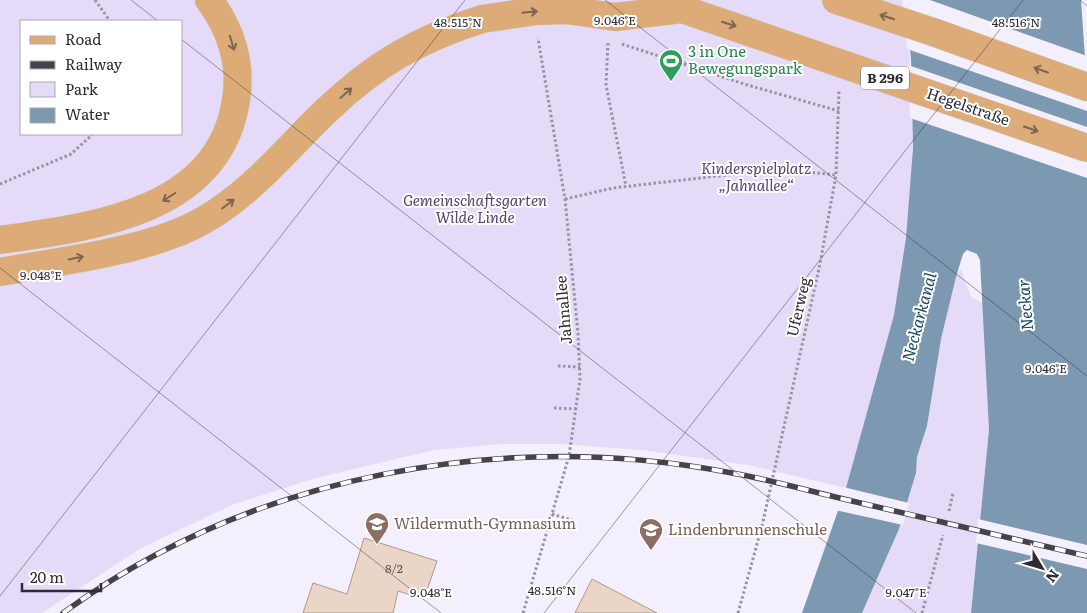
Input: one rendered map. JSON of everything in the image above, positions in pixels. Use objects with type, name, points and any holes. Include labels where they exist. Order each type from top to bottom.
[{"type":"main road","points":[[0,240],[88,225],[140,210],[159,203],[178,192],[208,164],[228,130],[239,84],[238,66],[228,33],[209,0]]},
{"type":"main road","name":"Hegelstraße","points":[[649,0],[682,9],[1087,148]]},
{"type":"main road","points":[[836,0],[1087,87]]},
{"type":"main road","points":[[4,274],[131,247],[172,235],[203,221],[254,184],[327,110],[371,73],[403,52],[440,32],[482,19],[537,11],[566,10],[615,17],[682,9]]},
{"type":"path","points":[[95,0],[109,20]]},
{"type":"path","name":"Jahnallee","points":[[523,613],[569,456],[578,409],[580,367],[564,199],[538,34]]},
{"type":"path","points":[[626,186],[606,85],[608,40],[744,84],[839,111]]},
{"type":"path","name":"Uferweg","points":[[738,613],[762,526],[820,264],[836,175],[839,83]]},
{"type":"path","points":[[0,184],[71,154],[92,135]]},
{"type":"path","points":[[564,199],[626,186],[779,169],[836,175]]},
{"type":"path","points":[[558,366],[580,367]]},
{"type":"path","points":[[554,408],[578,409]]},
{"type":"path","points":[[950,511],[953,493]]},
{"type":"path","points":[[552,514],[574,521]]},
{"type":"path","points":[[922,613],[944,535]]},
{"type":"green space","points":[[0,0],[905,0],[912,119],[911,199],[907,239],[894,317],[846,488],[748,465],[642,450],[561,444],[502,444],[434,450],[312,479],[232,505],[141,548],[42,613],[0,613]]},
{"type":"green space","points":[[961,269],[971,297],[983,303],[989,430],[971,613],[862,613],[899,529],[916,473],[917,457],[927,426],[941,339],[956,277]]},
{"type":"water","points":[[905,0],[1081,0],[1087,87],[1087,613],[971,613],[989,430],[980,260],[977,254],[967,250],[963,254],[956,277],[941,339],[927,426],[917,457],[916,473],[899,529],[862,613],[802,613],[846,488],[894,315],[906,238],[913,148],[911,59]]},
{"type":"pier","points":[[902,0],[930,0],[1087,56],[1087,111],[907,49]]},
{"type":"pier","points":[[908,65],[1087,127],[1087,178],[910,118]]},
{"type":"pier","points":[[843,487],[909,503],[903,525],[835,510]]},
{"type":"pier","points":[[978,519],[1087,545],[1087,569],[976,543]]},
{"type":"building","points":[[364,538],[437,561],[424,599],[398,591],[393,613],[303,613],[313,583],[347,594]]},
{"type":"building","points":[[592,579],[657,613],[575,613]]},
{"type":"railway","points":[[63,613],[137,565],[215,526],[298,496],[383,474],[470,461],[558,457],[645,461],[732,473],[1087,556]]},
{"type":"place","name":"3 in One Bewegungspark","points":[[671,82]]},
{"type":"place","name":"Wildermuth-Gymnasium","points":[[377,545]]},
{"type":"place","name":"Lindenbrunnenschule","points":[[651,551]]},
{"type":"park label","name":"Kinderspielplatz „Jahnallee“","points":[[756,178]]},
{"type":"park label","name":"Gemeinschaftsgarten Wilde Linde","points":[[475,210]]},
{"type":"water label","name":"Neckar","points":[[1025,305]]},
{"type":"water label","name":"Neckarkanal","points":[[919,317]]}]
